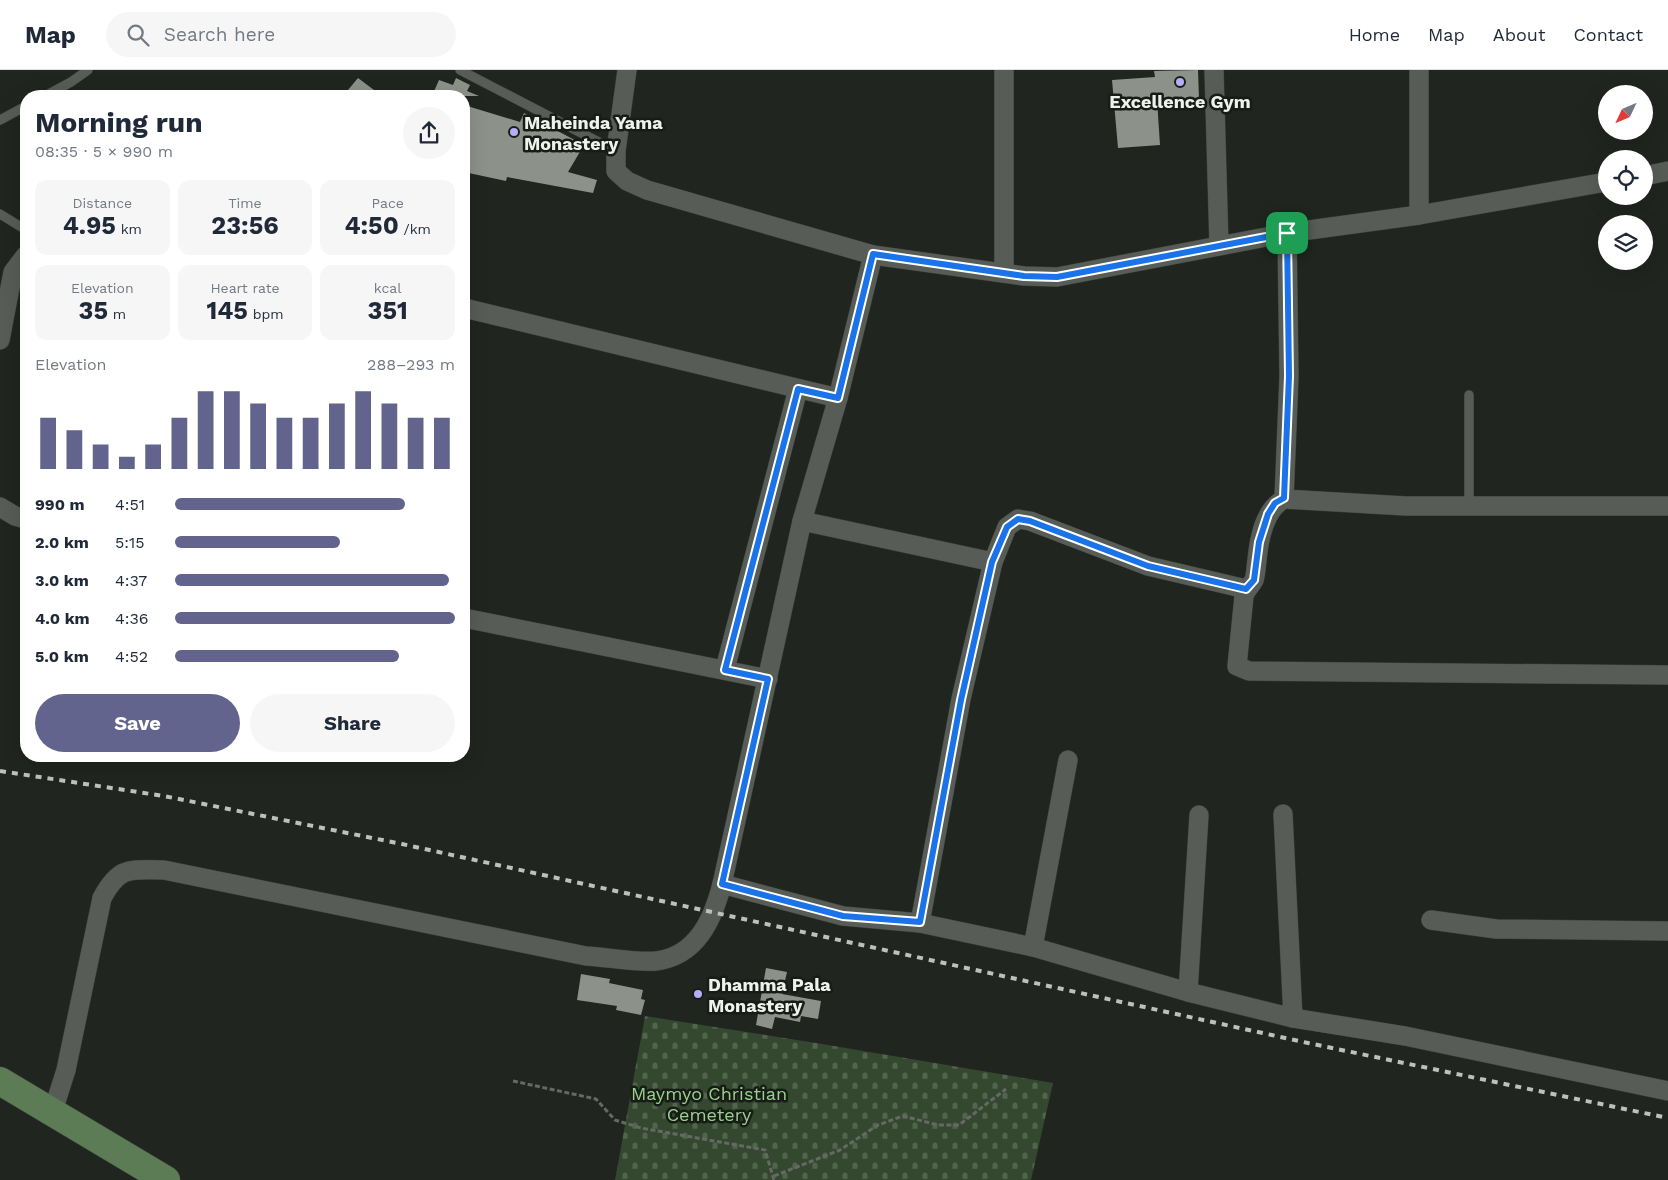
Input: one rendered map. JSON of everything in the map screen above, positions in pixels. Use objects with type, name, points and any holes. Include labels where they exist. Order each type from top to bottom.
[{"type":"main road","points":[[0,1081],[166,1180]]},
{"type":"street","points":[[627,70],[616,151],[616,171],[627,181],[647,190],[873,254],[1004,273],[1057,277],[1287,233],[1420,215],[1598,183]]},
{"type":"street","points":[[1004,70],[1004,273]]},
{"type":"street","points":[[1214,70],[1219,246]]},
{"type":"street","points":[[1419,70],[1420,215]]},
{"type":"street","points":[[1653,174],[1668,171]]},
{"type":"street","points":[[1284,498],[1289,376],[1287,233]]},
{"type":"street","points":[[53,1111],[66,1070],[102,898],[112,880],[129,870],[164,870],[586,956],[656,961],[677,955],[699,939],[714,913],[722,884],[802,521],[838,398],[873,254]]},
{"type":"street","points":[[0,340],[13,272],[20,262]]},
{"type":"street","points":[[470,309],[838,398]]},
{"type":"street","points":[[725,670],[798,389]]},
{"type":"street","points":[[1668,506],[1406,506],[1284,498],[1275,503],[1268,514],[1259,542],[1254,580],[1246,589],[1237,666],[1249,671],[1668,676]]},
{"type":"street","points":[[0,507],[20,517]]},
{"type":"street","points":[[920,922],[961,700],[992,562],[1007,527],[1018,519],[1024,520],[1148,566],[1246,589]]},
{"type":"street","points":[[802,521],[992,562]]},
{"type":"street","points":[[470,619],[768,679]]},
{"type":"street","points":[[1032,946],[1068,760]]},
{"type":"street","points":[[1283,814],[1292,1018]]},
{"type":"street","points":[[1188,992],[1199,815]]},
{"type":"street","points":[[722,884],[843,916],[920,922],[1032,946],[1188,992],[1292,1018],[1405,1036],[1668,1091]]},
{"type":"street","points":[[1432,920],[1496,928],[1668,931]]},
{"type":"lane","points":[[56,90],[88,70]]},
{"type":"lane","points":[[460,70],[616,151]]},
{"type":"lane","points":[[0,120],[20,109]]},
{"type":"lane","points":[[0,214],[20,226]]},
{"type":"lane","points":[[1469,395],[1469,505]]},
{"type":"path","points":[[513,1081],[596,1099],[615,1120],[641,1128],[765,1150],[774,1178],[840,1150],[878,1125],[902,1116],[938,1125],[959,1124],[1006,1089]]},
{"type":"green space","name":"Maymyo Christian Cemetery","points":[[645,1016],[1053,1083],[1031,1180],[615,1180]]},
{"type":"building","points":[[1198,70],[1199,98],[1157,100],[1160,145],[1118,148],[1112,80],[1155,77],[1154,71]]},
{"type":"building","points":[[358,78],[374,90],[348,90]]},
{"type":"building","points":[[456,78],[470,85],[468,90],[435,90],[439,80],[453,85]]},
{"type":"building","points":[[470,92],[479,96],[470,96]]},
{"type":"building","points":[[470,107],[520,122],[524,113],[584,145],[568,172],[597,180],[593,193],[507,177],[506,181],[470,173]]},
{"type":"building","points":[[766,968],[787,972],[782,994],[821,1001],[818,1019],[801,1016],[800,1022],[775,1017],[772,1029],[756,1025]]},
{"type":"building","points":[[581,974],[610,979],[609,983],[643,990],[641,999],[645,1000],[641,1015],[616,1010],[617,1006],[577,1000]]},
{"type":"railway","points":[[0,771],[164,796],[402,844],[1308,1043],[1668,1118]]},
{"type":"place","name":"Excellence Gym","points":[[1180,82]]},
{"type":"place","name":"Maheinda Yama Monastery","points":[[514,132]]},
{"type":"place","name":"Dhamma Pala Monastery","points":[[698,994]]},
{"type":"route","points":[[1287,233],[1289,376],[1284,498],[1275,503],[1268,514],[1259,542],[1254,580],[1246,589],[1148,566],[1030,521],[1018,519],[1007,527],[992,562],[961,700],[920,922],[843,916],[722,884],[768,679],[725,670],[798,389],[838,398],[873,254],[1024,276],[1057,277],[1287,233]]}]
